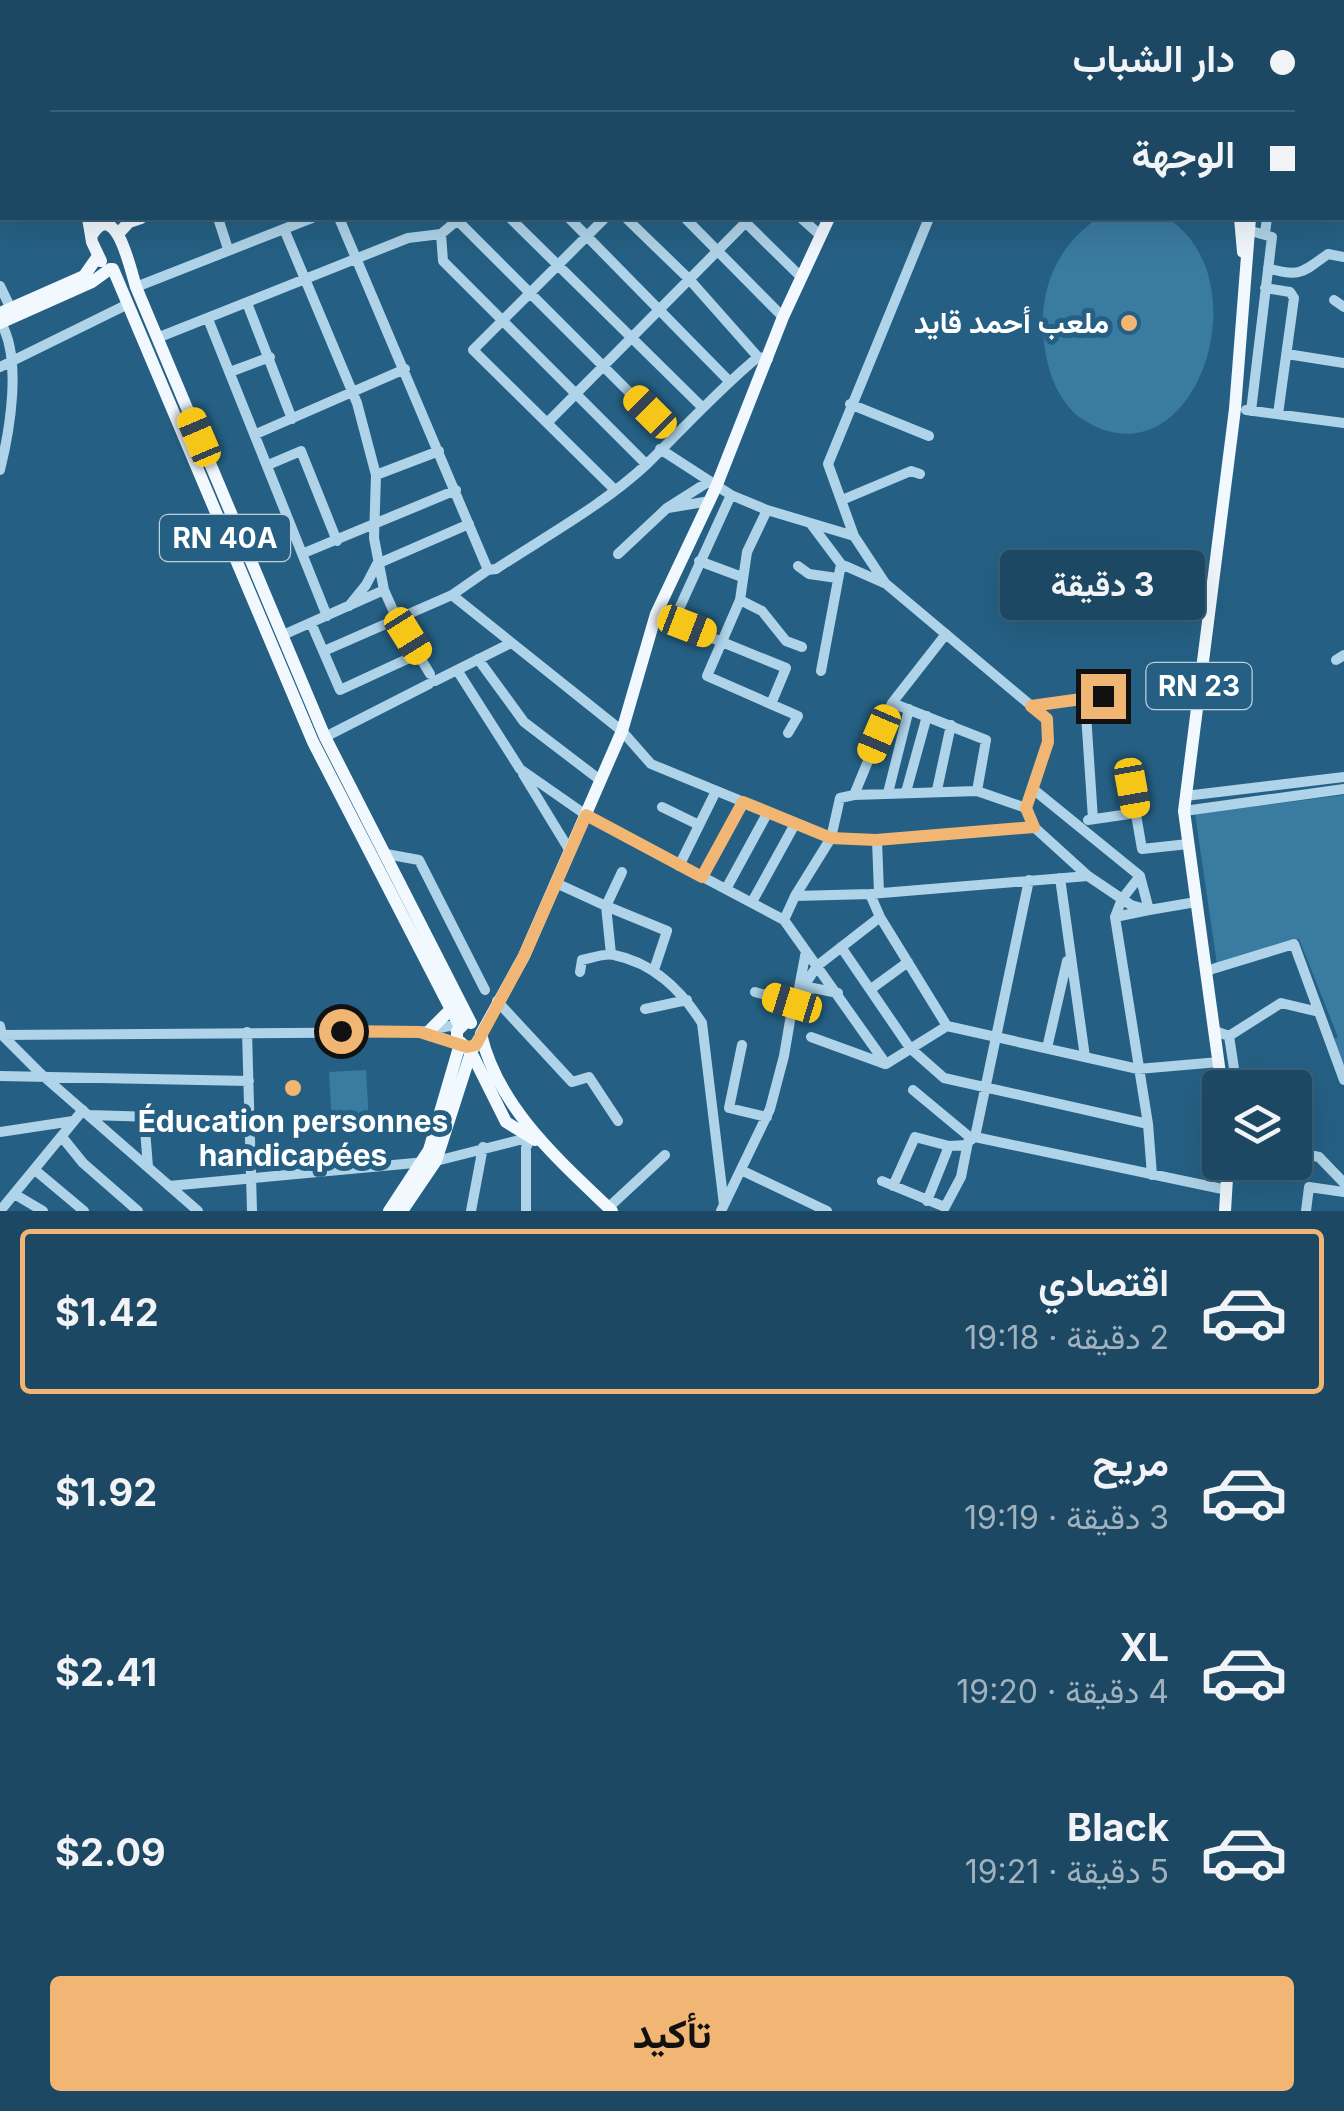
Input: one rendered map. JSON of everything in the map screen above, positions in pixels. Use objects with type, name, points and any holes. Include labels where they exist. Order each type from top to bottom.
[{"type":"main road","points":[[88,220],[98,256],[111,269]]},
{"type":"main road","points":[[92,234],[97,227],[134,220]]},
{"type":"main road","points":[[402,1211],[430,1161],[469,1037],[524,956],[586,815],[622,731],[656,614],[710,501],[712,484],[763,358],[828,220]]},
{"type":"main road","name":"RN 23","points":[[1240,220],[1247,284]]},
{"type":"main road","points":[[9,313],[121,267],[126,260],[108,225]]},
{"type":"main road","name":"RN 23","points":[[1220,1070],[1222,1034],[1206,970],[1184,811],[1255,227]]},
{"type":"main road","points":[[1,323],[9,313],[84,276],[98,256]]},
{"type":"main road","name":"RN 40A","points":[[126,260],[325,738],[386,854],[506,1122],[550,1149]]},
{"type":"main road","name":"RN 40A","points":[[111,269],[313,742],[450,1010],[520,1117],[611,1209]]},
{"type":"main road","points":[[426,1030],[450,1010]]},
{"type":"main road","points":[[389,1211],[430,1161]]},
{"type":"main road","points":[[1225,1211],[1227,1180]]},
{"type":"street","points":[[219,220],[228,249]]},
{"type":"street","points":[[136,287],[307,220]]},
{"type":"street","points":[[340,220],[488,570]]},
{"type":"street","points":[[157,338],[408,238],[442,234],[458,220]]},
{"type":"street","points":[[460,220],[673,436]]},
{"type":"street","points":[[512,220],[702,407]]},
{"type":"street","points":[[571,220],[729,381]]},
{"type":"street","points":[[603,220],[473,350],[615,490]]},
{"type":"street","points":[[324,652],[452,595],[615,490],[729,381],[763,358],[628,220]]},
{"type":"street","points":[[687,220],[783,318]]},
{"type":"street","points":[[548,423],[744,220]]},
{"type":"street","points":[[746,220],[801,277]]},
{"type":"street","points":[[802,220],[820,235]]},
{"type":"street","points":[[885,583],[854,536],[828,464],[929,220]]},
{"type":"street","points":[[1251,411],[1272,237],[1255,227]]},
{"type":"street","points":[[284,229],[354,393],[376,475],[377,564],[384,590],[431,680]]},
{"type":"street","points":[[442,234],[443,261],[646,464]]},
{"type":"street","points":[[1268,268],[1293,275],[1328,254],[1344,257]]},
{"type":"street","points":[[0,286],[9,313]]},
{"type":"street","points":[[1265,288],[1290,292],[1294,298],[1278,414]]},
{"type":"street","points":[[246,303],[292,419]]},
{"type":"street","points":[[5,365],[126,306]]},
{"type":"street","points":[[208,318],[327,616]]},
{"type":"street","points":[[0,470],[12,400],[5,365],[9,336],[1,323]]},
{"type":"street","points":[[1287,354],[1344,363]]},
{"type":"street","points":[[230,372],[270,357]]},
{"type":"street","points":[[256,434],[405,369]]},
{"type":"street","points":[[0,404],[12,400]]},
{"type":"street","points":[[850,404],[930,436]]},
{"type":"street","points":[[1235,409],[1344,423]]},
{"type":"street","points":[[660,449],[731,495],[854,536]]},
{"type":"street","points":[[376,475],[439,451]]},
{"type":"street","points":[[268,465],[301,452],[337,540]]},
{"type":"street","points":[[842,500],[911,472],[920,474]]},
{"type":"street","points":[[618,554],[667,508],[712,484]]},
{"type":"street","points":[[304,553],[456,490]]},
{"type":"street","points":[[731,495],[674,622],[786,668],[770,704]]},
{"type":"street","points":[[667,508],[710,501]]},
{"type":"street","points":[[767,510],[747,552],[740,600],[708,676],[798,716],[788,734]]},
{"type":"street","points":[[349,606],[377,564],[470,524]]},
{"type":"street","points":[[811,524],[841,564],[885,583],[1047,719],[1048,742],[1026,808],[1034,827],[1088,876],[1122,899],[1149,910]]},
{"type":"street","points":[[699,561],[742,576]]},
{"type":"street","points":[[821,671],[841,564]]},
{"type":"street","points":[[798,566],[810,574],[837,578]]},
{"type":"street","points":[[673,578],[689,585]]},
{"type":"street","points":[[283,635],[384,590]]},
{"type":"street","points":[[452,595],[622,731],[651,764],[795,824],[831,838],[876,840],[1034,827]]},
{"type":"street","points":[[740,600],[762,611],[786,642],[802,647]]},
{"type":"street","points":[[311,622],[340,690],[418,654]]},
{"type":"street","points":[[854,795],[892,703],[946,634]]},
{"type":"street","points":[[325,738],[431,680],[511,643]]},
{"type":"street","points":[[478,659],[524,722],[600,780]]},
{"type":"street","points":[[457,670],[570,851]]},
{"type":"street","points":[[1031,706],[1103,696]]},
{"type":"street","points":[[1084,699],[1093,820]]},
{"type":"street","points":[[892,703],[986,740],[977,790]]},
{"type":"street","points":[[888,793],[908,709]]},
{"type":"street","points":[[906,792],[927,716]]},
{"type":"street","points":[[937,790],[952,725]]},
{"type":"street","points":[[1127,763],[1142,850],[1188,844]]},
{"type":"street","points":[[520,769],[586,815],[784,920],[886,1064]]},
{"type":"street","points":[[1185,796],[1344,777]]},
{"type":"street","points":[[1034,789],[1140,876],[1149,910]]},
{"type":"street","points":[[1184,811],[1344,789]]},
{"type":"street","points":[[784,920],[831,838],[840,798],[977,790],[1026,808]]},
{"type":"street","points":[[679,866],[716,791]]},
{"type":"street","points":[[702,877],[743,802]]},
{"type":"street","points":[[662,808],[699,826]]},
{"type":"street","points":[[726,889],[768,812]]},
{"type":"street","points":[[1076,822],[1136,813]]},
{"type":"street","points":[[752,902],[795,824]]},
{"type":"street","points":[[876,840],[874,894],[880,918],[948,1026]]},
{"type":"street","points":[[386,854],[419,860],[485,990]]},
{"type":"street","points":[[611,954],[606,906],[622,872]]},
{"type":"street","points":[[795,896],[874,894],[1088,876]]},
{"type":"street","points":[[1140,876],[1122,899],[1115,918],[1148,1124],[1152,1175]]},
{"type":"street","points":[[1060,878],[1085,1057]]},
{"type":"street","points":[[1029,880],[985,1088],[971,1140],[961,1177],[948,1205],[930,1206],[888,1183],[915,1138],[949,1146],[971,1140],[1227,1190]]},
{"type":"street","points":[[556,883],[667,931],[654,970]]},
{"type":"street","points":[[1115,918],[1196,902]]},
{"type":"street","points":[[792,1003],[818,966],[880,918]]},
{"type":"street","points":[[1206,970],[1294,944],[1344,1080]]},
{"type":"street","points":[[842,947],[910,1048],[944,1078],[1148,1124]]},
{"type":"street","points":[[722,1209],[767,1117],[784,1056],[792,1003],[803,977],[806,950]]},
{"type":"street","points":[[1047,1048],[1068,953]]},
{"type":"street","points":[[580,972],[582,960],[611,954],[654,970],[688,1000],[702,1023],[722,1209]]},
{"type":"street","points":[[871,989],[908,962]]},
{"type":"street","points":[[792,1003],[813,988],[838,994]]},
{"type":"street","points":[[755,992],[792,1003]]},
{"type":"street","points":[[645,1009],[688,1000]]},
{"type":"street","points":[[497,1001],[572,1082],[589,1077],[618,1121]]},
{"type":"street","points":[[1231,1070],[1222,1034],[1280,1003],[1319,1012]]},
{"type":"street","points":[[886,1064],[948,1026],[1138,1069],[1219,1062]]},
{"type":"street","points":[[1,1032],[426,1030],[469,1037]]},
{"type":"street","points":[[1,1032],[42,1074],[194,1210]]},
{"type":"street","points":[[247,1032],[252,1211]]},
{"type":"street","points":[[812,1037],[886,1064]]},
{"type":"street","points":[[742,1044],[728,1108],[767,1117]]},
{"type":"street","points":[[0,1076],[42,1074],[249,1082]]},
{"type":"street","points":[[913,1090],[971,1140]]},
{"type":"street","points":[[0,1211],[74,1121],[86,1113],[250,1120]]},
{"type":"street","points":[[144,1117],[148,1167]]},
{"type":"street","points":[[0,1132],[74,1121]]},
{"type":"street","points":[[501,1144],[506,1122]]},
{"type":"street","points":[[62,1137],[83,1163],[138,1211]]},
{"type":"street","points":[[169,1186],[430,1161],[530,1138]]},
{"type":"street","points":[[526,1211],[526,1148],[530,1138]]},
{"type":"street","points":[[930,1206],[949,1146]]},
{"type":"street","points":[[471,1211],[483,1147]]},
{"type":"street","points":[[611,1209],[665,1155]]},
{"type":"street","points":[[1312,1156],[1319,1157],[1344,1183]]},
{"type":"street","points":[[35,1170],[84,1211]]},
{"type":"street","points":[[720,1170],[731,1179],[741,1174],[827,1211]]},
{"type":"street","points":[[1306,1211],[1310,1187],[1344,1192]]},
{"type":"street","points":[[16,1195],[43,1211]]},
{"type":"shaded area","name":"ملعب أحمد قايد","points":[[1095,220],[1169,220],[1196,247],[1211,285],[1213,326],[1204,367],[1185,402],[1158,426],[1124,434],[1085,421],[1066,404],[1053,380],[1044,341],[1046,295],[1064,252]]},
{"type":"shaded area","points":[[1344,795],[1344,1070],[1332,1040],[1338,1037],[1299,939],[1217,964],[1195,814]]},
{"type":"shaded area","points":[[366,1070],[369,1123],[332,1125],[329,1072]]},
{"type":"place","name":"ملعب أحمد قايد","points":[[1129,323]]},
{"type":"place","name":"Éducation personnes handicapées","points":[[293,1088]]},
{"type":"route","points":[[341,1031],[420,1032],[467,1047],[476,1045],[524,956],[586,815],[702,877],[743,802],[831,838],[876,840],[1034,827],[1026,808],[1048,742],[1047,719],[1031,706],[1103,696]]}]
